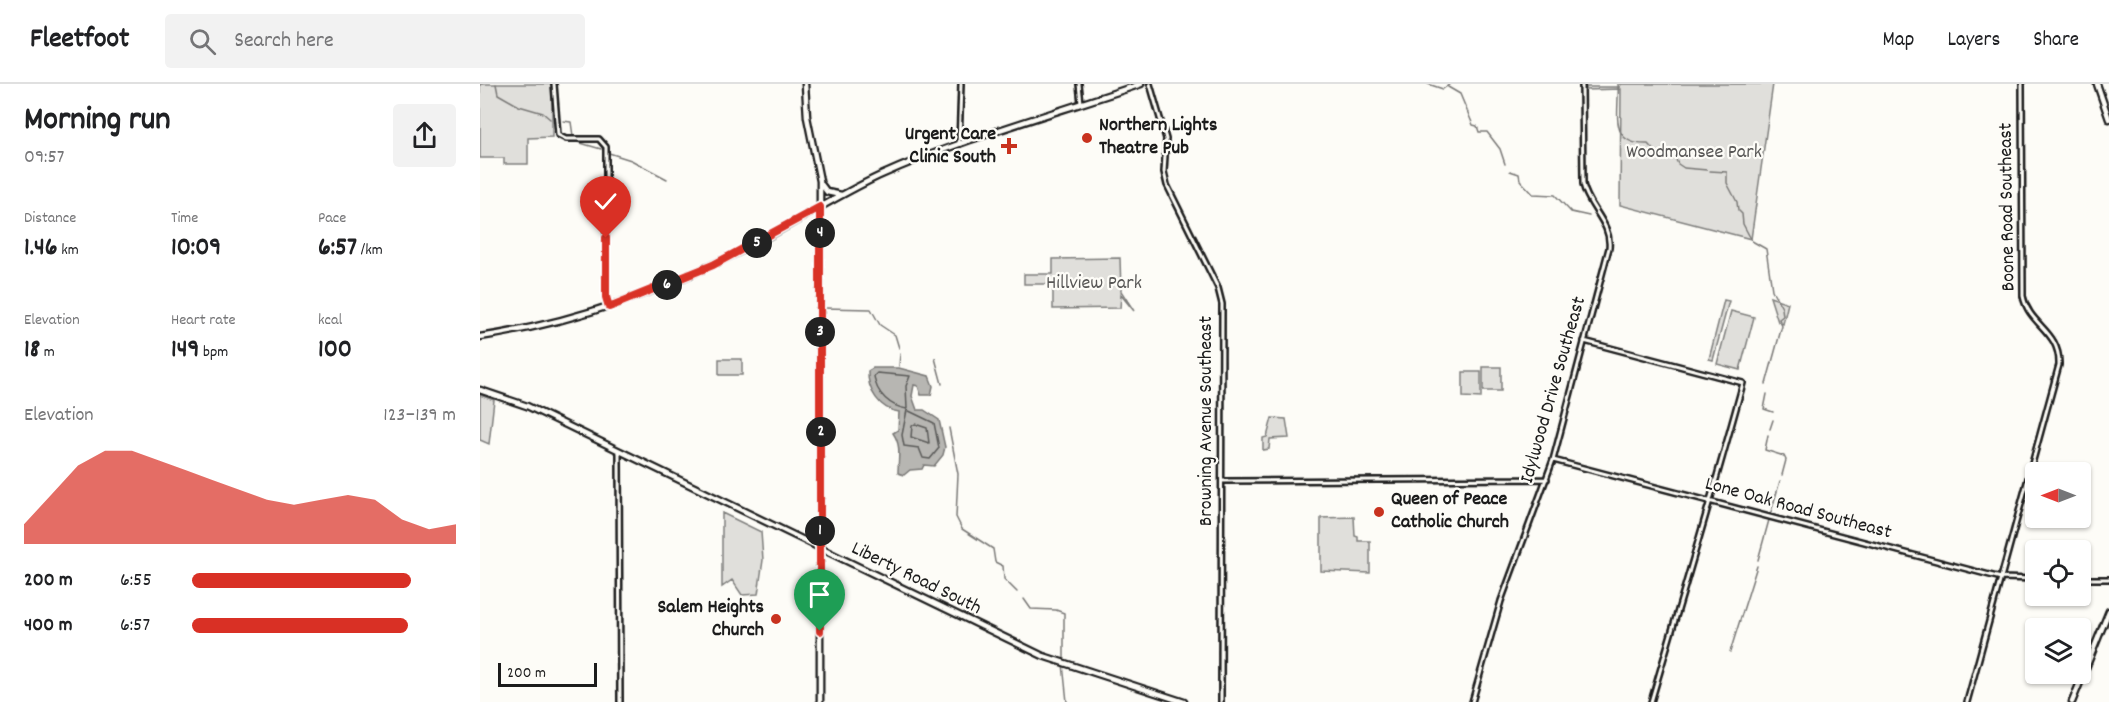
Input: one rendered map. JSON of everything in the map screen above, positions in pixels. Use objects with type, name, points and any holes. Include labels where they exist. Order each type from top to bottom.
[{"type":"main road","points":[[805,84],[807,117],[820,183],[820,702]]},
{"type":"main road","points":[[480,337],[543,325],[609,307],[713,265],[841,195],[909,163],[959,144],[1141,84]]},
{"type":"main road","points":[[2097,84],[2109,119]]},
{"type":"main road","points":[[820,183],[827,192],[841,195]]},
{"type":"main road","name":"Liberty Road South","points":[[480,390],[527,406],[820,550],[1043,656],[1184,702]]},
{"type":"main road","points":[[2072,702],[2109,611]]},
{"type":"street","points":[[554,84],[558,135],[566,139],[598,139],[606,147],[606,297],[609,307]]},
{"type":"street","points":[[959,144],[960,84]]},
{"type":"street","points":[[1079,84],[1082,105]]},
{"type":"street","name":"Browning Avenue Southeast","points":[[1150,84],[1166,138],[1164,172],[1167,186],[1215,282],[1222,304],[1221,702]]},
{"type":"street","name":"Idylwood Drive Southeast","points":[[1472,702],[1501,600],[1553,460],[1610,239],[1606,228],[1587,198],[1583,184],[1582,84]]},
{"type":"street","name":"Boone Road Southeast","points":[[1967,702],[2059,365],[2055,342],[2028,312],[2023,296],[2022,84]]},
{"type":"street","points":[[1584,341],[1743,383],[1650,702]]},
{"type":"street","points":[[619,451],[620,702]]},
{"type":"street","name":"Lone Oak Road Southeast","points":[[1553,460],[2001,578],[2025,579]]},
{"type":"street","points":[[1222,481],[1547,478]]},
{"type":"street","points":[[2091,579],[2109,579]]},
{"type":"green space","points":[[480,84],[552,84],[552,137],[528,138],[528,164],[504,164],[504,158],[480,158]]},
{"type":"green space","name":"Woodmansee Park","points":[[1621,84],[1773,84],[1751,239],[1620,205],[1621,89],[1586,90],[1586,87],[1620,87]]},
{"type":"green space","name":"Hillview Park","points":[[1120,258],[1121,291],[1134,311],[1121,295],[1120,308],[1053,309],[1053,284],[1024,284],[1024,274],[1053,274],[1053,259]]},
{"type":"green space","points":[[1770,297],[1788,303],[1783,324],[1778,322]]},
{"type":"green space","points":[[1724,300],[1729,301],[1713,360],[1709,359]]},
{"type":"green space","points":[[1731,311],[1754,317],[1740,370],[1717,364]]},
{"type":"green space","points":[[719,359],[742,359],[742,375],[719,375]]},
{"type":"green space","points":[[1483,367],[1501,367],[1501,391],[1483,391]]},
{"type":"green space","points":[[1463,372],[1481,372],[1481,398],[1463,397]]},
{"type":"green space","points":[[480,395],[494,400],[489,444],[480,440]]},
{"type":"green space","points":[[1272,418],[1286,419],[1289,438],[1270,439],[1269,449],[1263,450],[1263,438],[1267,437]]},
{"type":"green space","points":[[722,513],[761,532],[763,560],[758,594],[742,595],[732,580],[722,587]]},
{"type":"green space","points":[[1354,517],[1355,536],[1358,537],[1358,541],[1370,541],[1370,573],[1321,571],[1321,518]]},
{"type":"water","points":[[873,368],[899,368],[929,376],[933,386],[931,395],[921,395],[918,386],[914,385],[912,396],[917,410],[924,410],[939,420],[945,447],[943,455],[934,466],[924,465],[922,469],[910,470],[904,475],[898,473],[899,447],[893,433],[898,430],[899,412],[886,407],[872,392],[868,371]]},
{"type":"waterway","points":[[496,84],[498,94],[519,106],[543,113],[550,119]]},
{"type":"waterway","points":[[1428,84],[1443,89],[1450,84]]},
{"type":"waterway","points":[[1618,84],[1618,125],[1626,139],[1635,143],[1648,144],[1658,155],[1673,154],[1678,164],[1684,168],[1707,170]]},
{"type":"waterway","points":[[1448,87],[1460,94],[1473,125],[1477,126],[1479,132],[1487,132],[1500,149],[1505,164]]},
{"type":"waterway","points":[[563,121],[571,122],[573,136]]},
{"type":"waterway","points":[[577,142],[601,149]]},
{"type":"waterway","points":[[609,153],[631,160],[667,179]]},
{"type":"waterway","points":[[1510,171],[1519,174],[1520,180],[1533,194],[1555,195],[1571,212],[1589,216]]},
{"type":"waterway","points":[[1710,171],[1727,172],[1727,183],[1737,202],[1738,210],[1742,214],[1743,224],[1752,241],[1766,249],[1772,290],[1782,308],[1783,316],[1779,319],[1782,326],[1766,384]]},
{"type":"waterway","points":[[823,308],[871,309],[880,325],[895,335],[899,348]]},
{"type":"waterway","points":[[899,366],[900,354]]},
{"type":"waterway","points":[[935,358],[942,384]]},
{"type":"waterway","points":[[1767,394],[1764,409],[1773,412]]},
{"type":"waterway","points":[[1770,429],[1773,420]]},
{"type":"waterway","points":[[949,428],[958,474],[956,517],[962,529],[993,549],[995,562],[1003,566],[1004,579],[1017,592]]},
{"type":"waterway","points":[[1768,435],[1765,450],[1784,456],[1786,460],[1782,475]]},
{"type":"waterway","points":[[1771,512],[1780,481]]},
{"type":"waterway","points":[[1758,560],[1769,520]]},
{"type":"waterway","points":[[1730,652],[1757,566]]},
{"type":"waterway","points":[[1024,599],[1031,609],[1056,610],[1064,613],[1064,660]]},
{"type":"waterway","points":[[1063,664],[1067,702]]},
{"type":"place","name":"Northern Lights Theatre Pub","points":[[1087,138]]},
{"type":"place","name":"Urgent Care Clinic South","points":[[1009,146]]},
{"type":"place","name":"Queen of Peace Catholic Church","points":[[1379,512]]},
{"type":"place","name":"Salem Heights Church","points":[[776,619]]},
{"type":"route","points":[[606,238],[606,297],[609,307],[713,265],[820,207],[820,631]]}]
